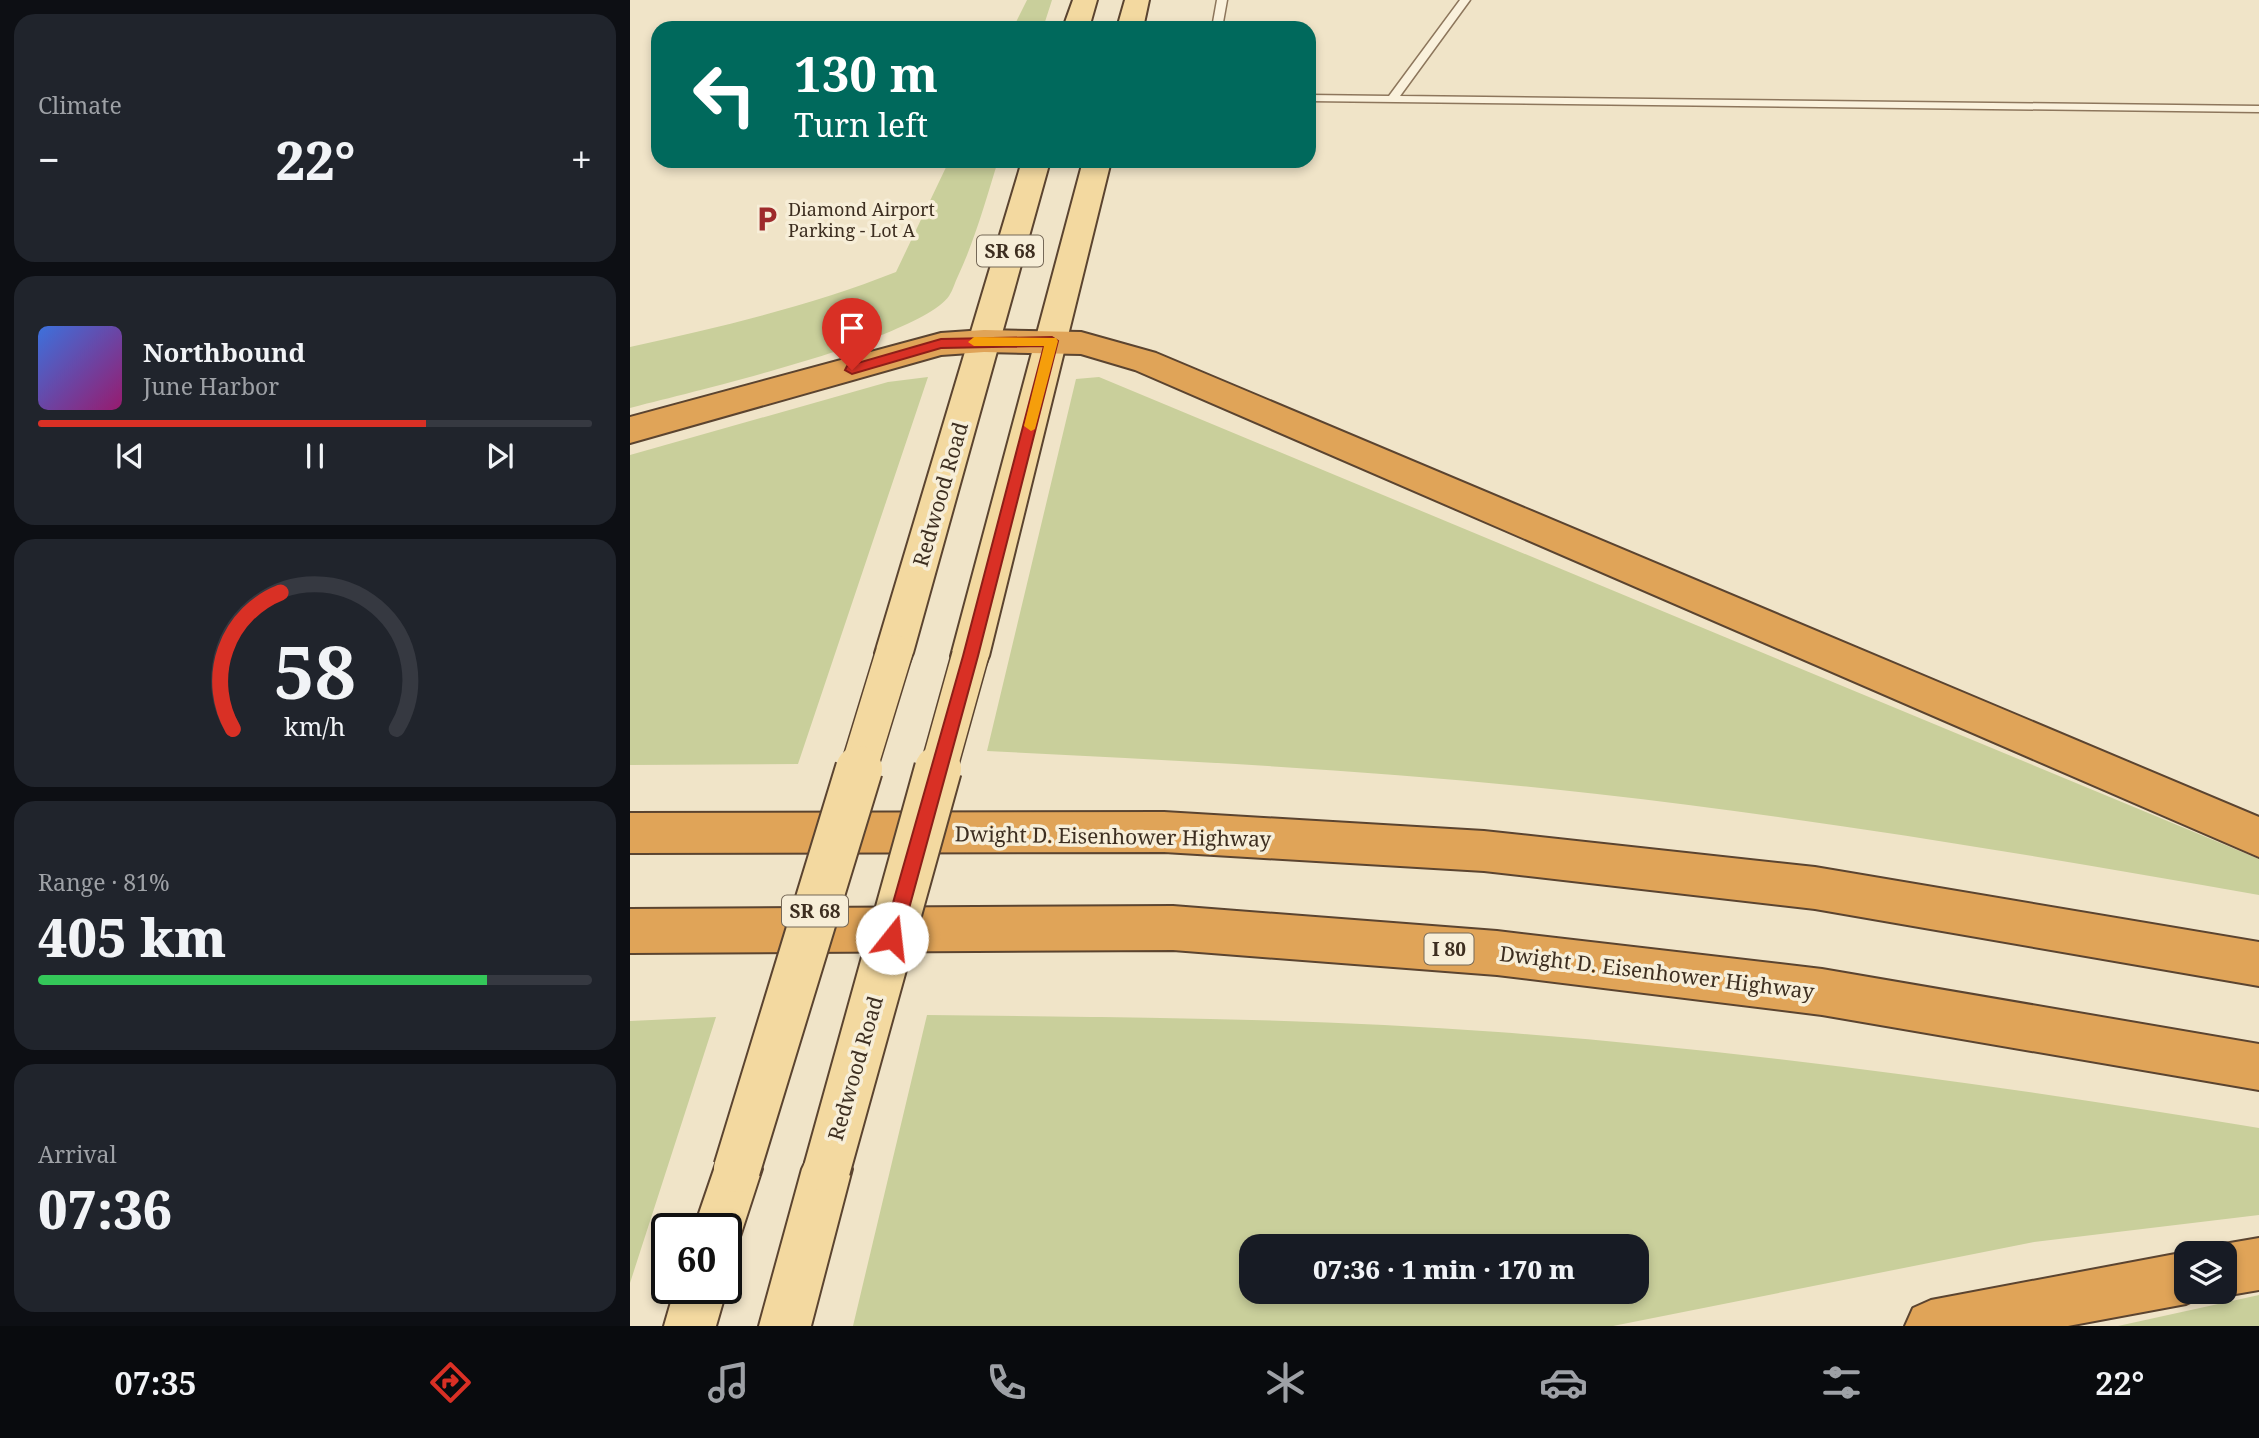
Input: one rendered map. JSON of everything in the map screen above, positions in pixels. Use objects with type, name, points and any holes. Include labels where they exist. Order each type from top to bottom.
[{"type":"highway","points":[[630,430],[930,346],[984,341],[1081,343],[1145,361],[2259,837]]},
{"type":"highway","points":[[630,820],[1164,832]]},
{"type":"highway","name":"Dwight D. Eisenhower Highway","points":[[630,834],[1164,832],[1484,851],[1815,887],[2259,964]]},
{"type":"highway","name":"Dwight D. Eisenhower Highway","points":[[630,931],[1173,928],[1497,953],[1822,992],[2259,1067]]},
{"type":"highway","points":[[2237,1268],[2259,1264]]},
{"type":"highway","points":[[1931,1326],[2174,1280]]},
{"type":"main road","points":[[1078,21],[1085,0]]},
{"type":"main road","points":[[1132,21],[1137,0]]},
{"type":"main road","name":"Redwood Road","points":[[724,1213],[894,653],[1034,168]]},
{"type":"main road","name":"Redwood Road","points":[[785,1326],[971,656],[1095,168]]},
{"type":"main road","points":[[690,1326],[696,1304]]},
{"type":"lane","points":[[1218,21],[1222,0]]},
{"type":"lane","points":[[1392,99],[1465,0]]},
{"type":"lane","points":[[1316,99],[2259,108]]},
{"type":"green space","points":[[1027,0],[1052,0],[1045,21],[1016,21]]},
{"type":"green space","points":[[946,168],[996,168],[975,234],[952,291],[929,313],[850,347],[630,408],[630,347],[798,305],[896,272]]},
{"type":"green space","points":[[928,377],[798,764],[630,765],[630,455],[888,382]]},
{"type":"green space","points":[[1099,377],[2259,859],[2259,895],[1929,839],[1597,794],[1369,773],[987,751],[1076,379]]},
{"type":"green space","points":[[927,1015],[1284,1021],[1427,1027],[1594,1040],[1880,1071],[2259,1128],[2259,1215],[2034,1242],[1613,1326],[853,1326]]},
{"type":"green space","points":[[716,1017],[630,1283],[630,1021]]},
{"type":"green space","points":[[2259,1295],[2259,1326],[2118,1326],[2218,1304],[2237,1304],[2237,1300]]},
{"type":"slow traffic","points":[[974,342],[1052,341],[1031,426]]},
{"type":"place","name":"Diamond Airport Parking - Lot A","points":[[767,219]]},
{"type":"route","points":[[852,370],[941,344],[1052,341],[971,656],[892,938]]}]
